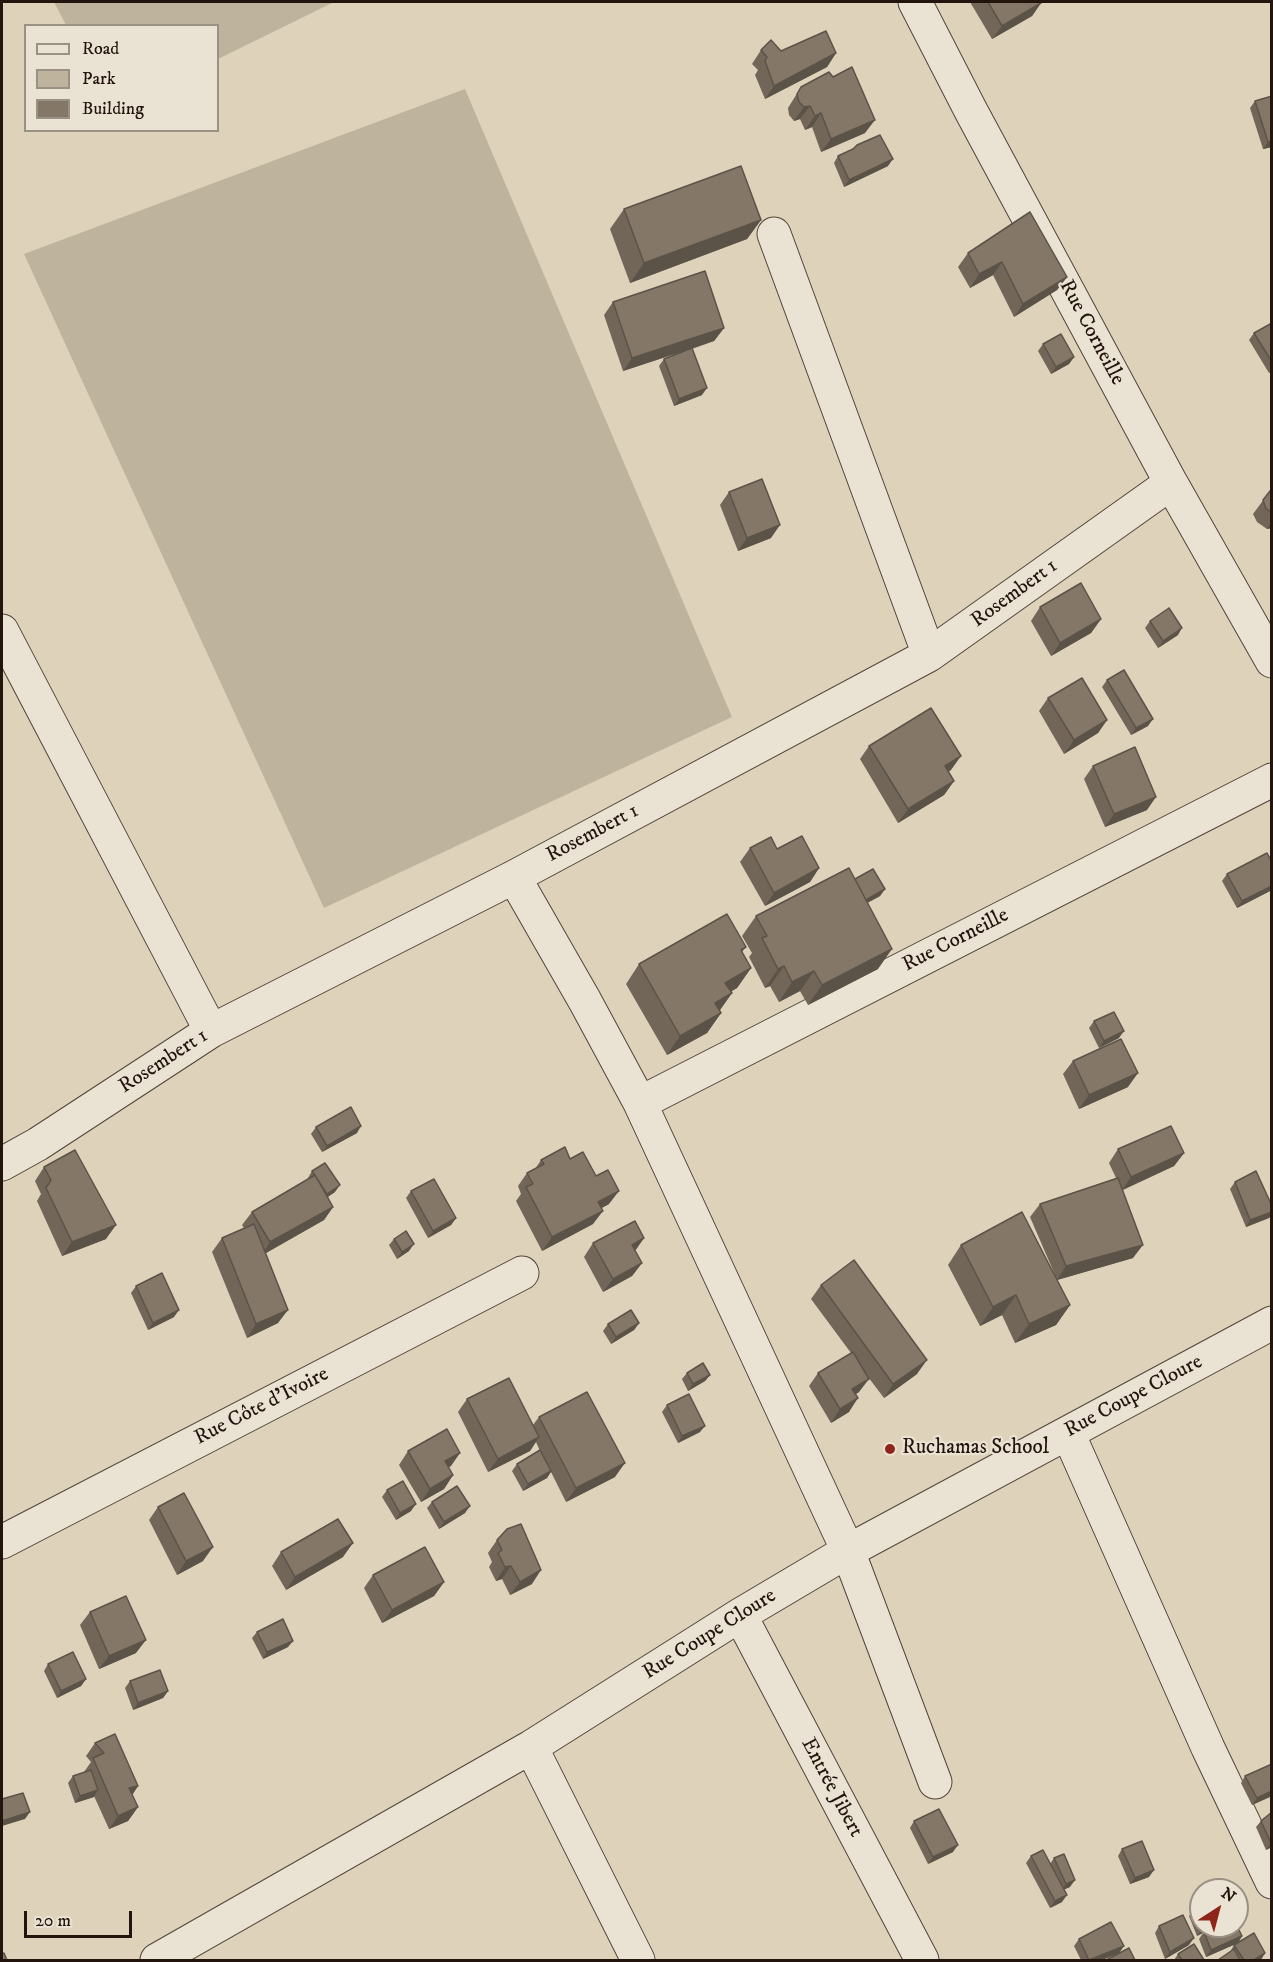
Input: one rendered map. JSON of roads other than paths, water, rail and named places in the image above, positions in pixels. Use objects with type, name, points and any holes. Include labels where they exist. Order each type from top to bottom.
[{"type":"street","name":"Rue Corneille","points":[[915,2],[1171,483],[1272,661]]},
{"type":"street","points":[[774,234],[929,655]]},
{"type":"street","name":"Rosembert 1","points":[[2,1164],[38,1144],[211,1031],[514,877],[929,655],[1171,483]]},
{"type":"street","points":[[2,631],[211,1031]]},
{"type":"street","name":"Rue Corneille","points":[[640,1102],[1272,780]]},
{"type":"street","points":[[514,877],[640,1102],[848,1551],[935,1782]]},
{"type":"street","name":"Rue Côte d'Ivoire","points":[[2,1542],[522,1273]]},
{"type":"street","name":"Rue Coupe Cloure","points":[[163,1959],[531,1748],[740,1615],[848,1551],[1272,1323]]},
{"type":"street","points":[[1068,1433],[1208,1748],[1272,1882]]},
{"type":"street","name":"Entrée Jibert","points":[[740,1615],[922,1960]]},
{"type":"street","points":[[531,1748],[638,1960]]},
{"type":"place","name":"Ruchamas School","points":[[890,1449]]}]
